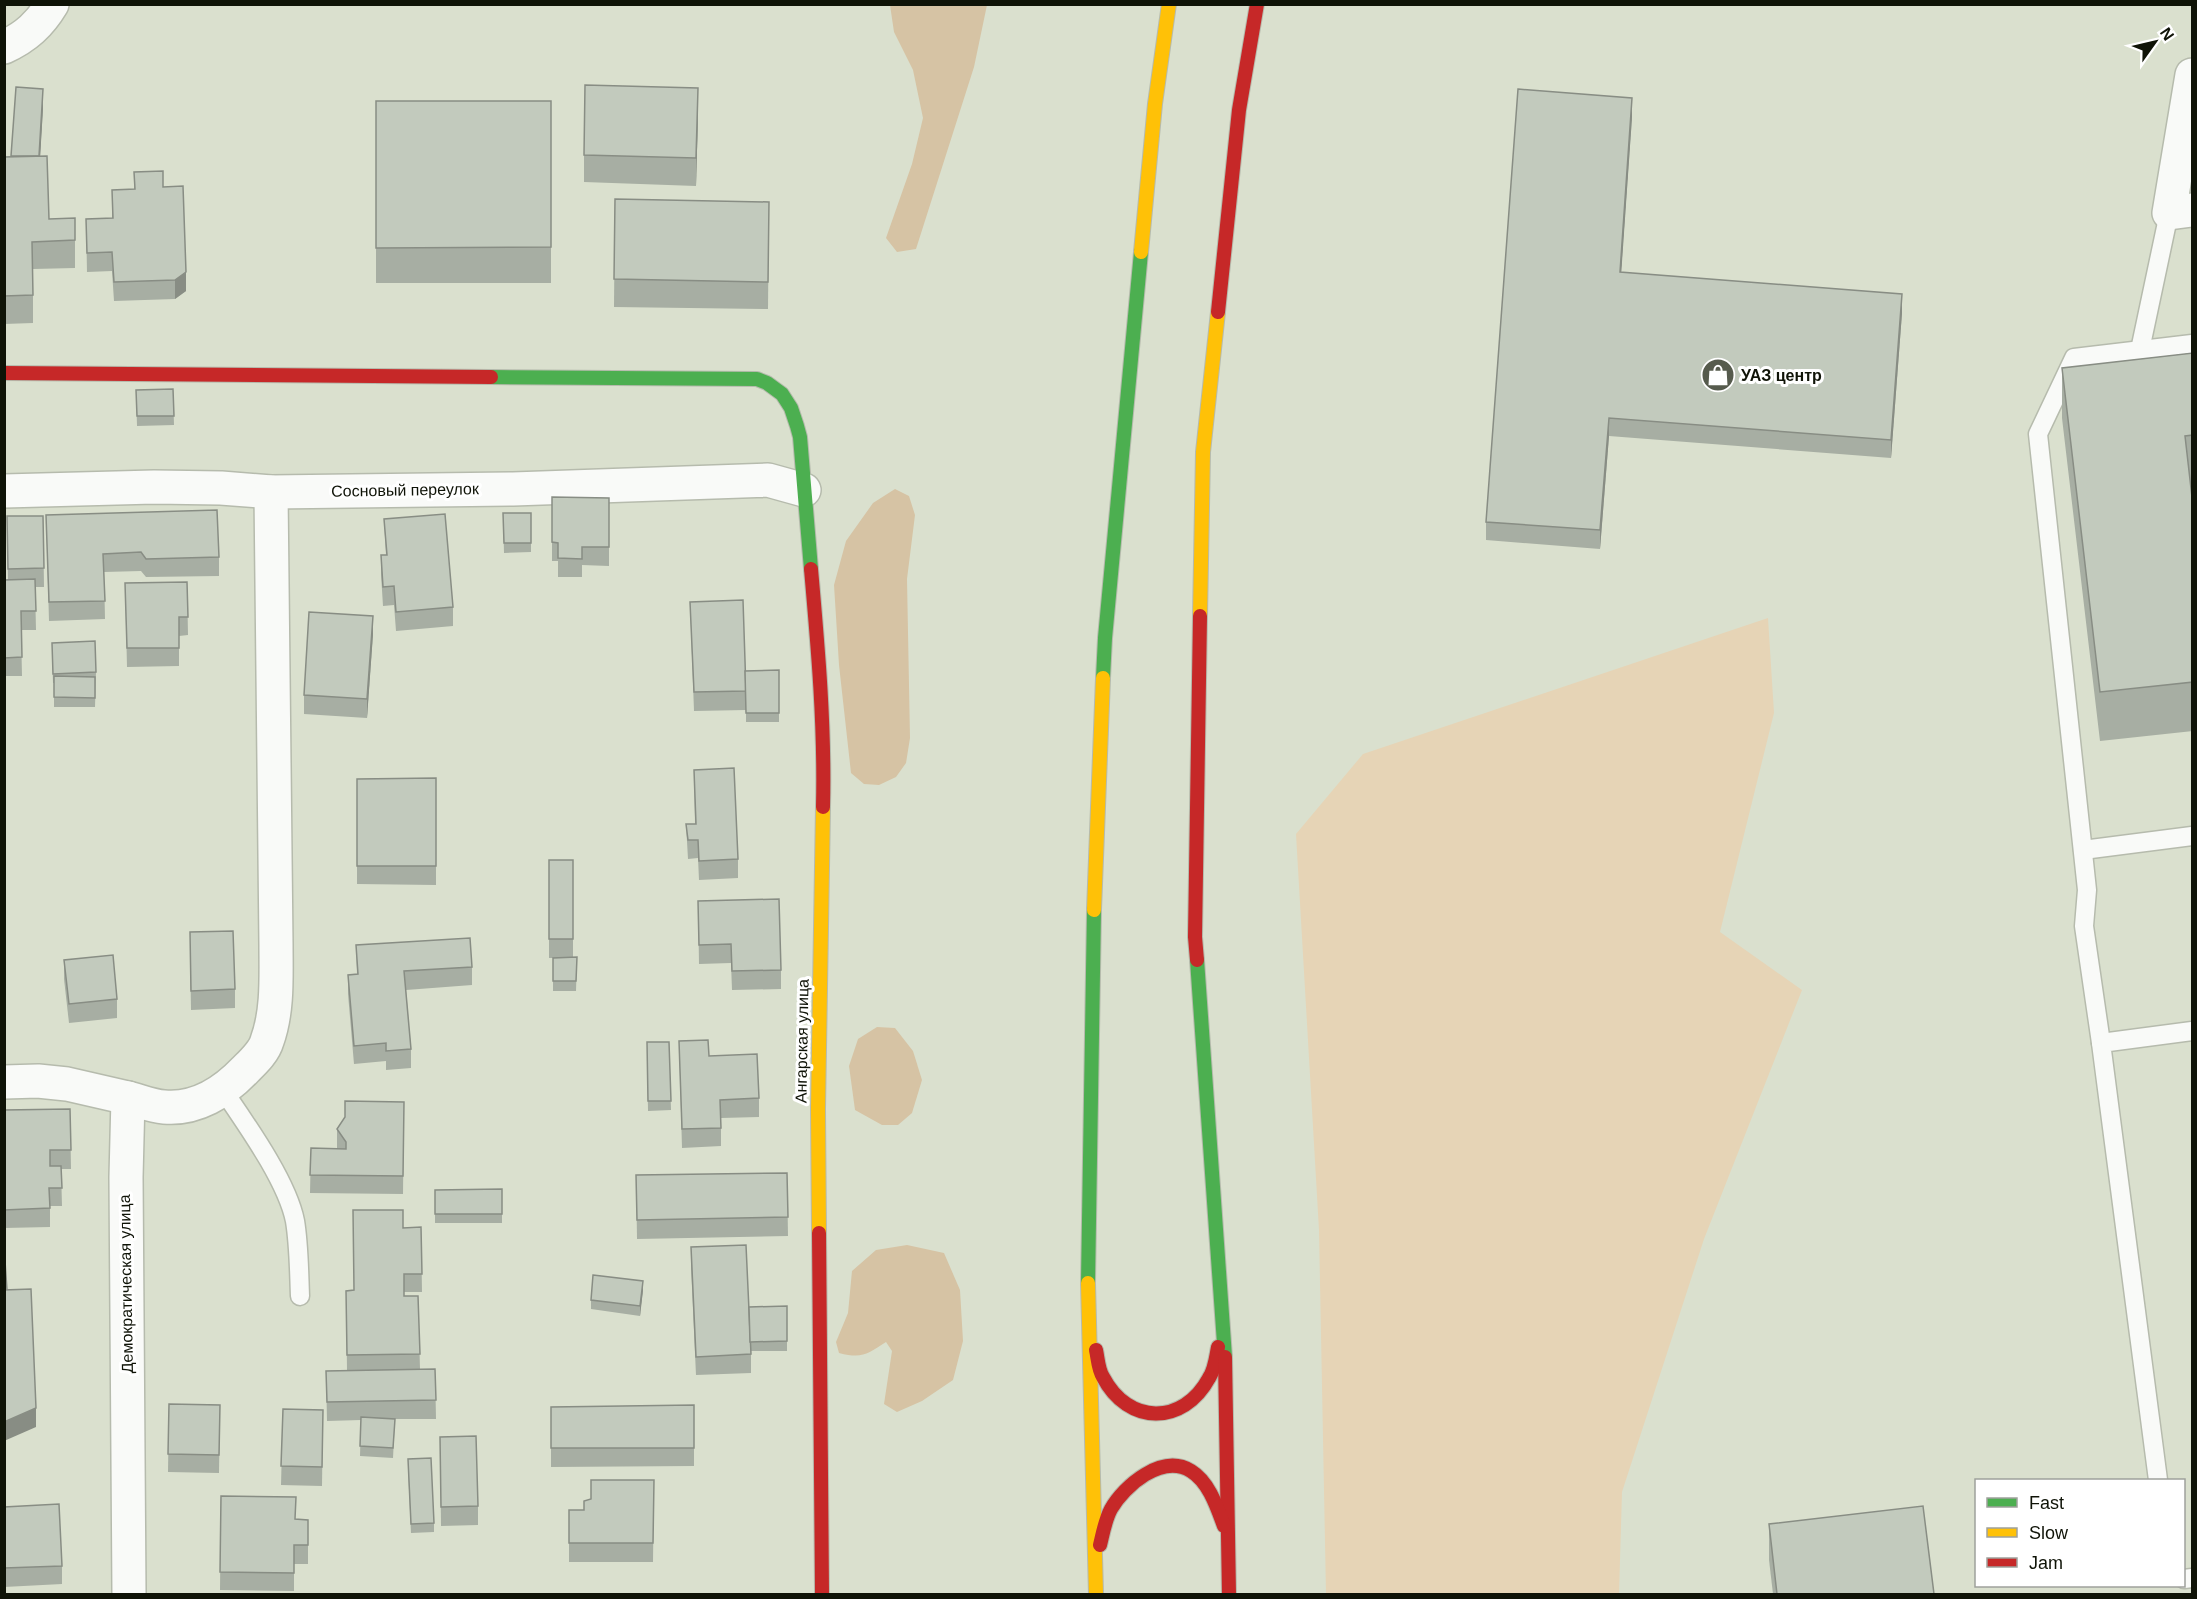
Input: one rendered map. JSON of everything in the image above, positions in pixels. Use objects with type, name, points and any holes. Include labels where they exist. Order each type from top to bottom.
[{"type":"main road","points":[[1096,1594],[1089,1319],[1092,955],[1105,638],[1155,104],[1169,4]]},
{"type":"main road","points":[[1229,1594],[1226,1372],[1195,937],[1203,452],[1239,110],[1257,4]]},
{"type":"main road","name":"Ангарская улица","points":[[4,372],[757,379],[774,384],[786,398],[795,417],[800,437],[820,671],[824,761],[818,1109],[822,1594]]},
{"type":"main road","points":[[1089,1319],[1103,1377],[1119,1399],[1133,1410],[1151,1416],[1171,1414],[1185,1407],[1200,1392],[1210,1377],[1222,1323]]},
{"type":"main road","points":[[1094,1575],[1104,1527],[1111,1509],[1128,1486],[1146,1474],[1167,1465],[1189,1470],[1201,1482],[1216,1503],[1228,1539]]},
{"type":"street","points":[[4,47],[30,33],[52,4]]},
{"type":"street","points":[[2181,211],[2193,75]]},
{"type":"street","name":"Сосновый переулок","points":[[4,491],[199,487],[271,492],[513,489],[768,480],[804,490]]},
{"type":"street","points":[[4,1082],[67,1084],[164,1107],[186,1105],[205,1100],[223,1090],[255,1060],[267,1044],[272,1024],[276,984],[271,492]]},
{"type":"street","name":"Демократическая улица","points":[[128,1098],[126,1177],[129,1594]]},
{"type":"lane","points":[[2140,350],[2181,211]]},
{"type":"lane","points":[[2158,1479],[2084,926],[2087,890],[2084,850],[2038,434],[2074,358],[2193,344]]},
{"type":"lane","points":[[2084,850],[2193,836]]},
{"type":"lane","points":[[2101,1043],[2193,1031]]},
{"type":"lane","points":[[223,1090],[250,1129],[288,1200],[295,1220],[300,1296]]},
{"type":"shaded area","points":[[890,5],[987,5],[974,67],[916,249],[897,252],[886,238],[912,164],[923,118],[913,70],[894,32]]},
{"type":"shaded area","points":[[895,489],[909,496],[915,515],[907,579],[910,738],[906,763],[896,777],[879,785],[864,784],[851,773],[839,665],[834,585],[846,541],[873,503]]},
{"type":"shaded area","points":[[1768,618],[1774,713],[1720,932],[1802,990],[1704,1239],[1622,1492],[1619,1594],[1326,1594],[1319,1230],[1296,834],[1363,754]]},
{"type":"shaded area","points":[[877,1027],[895,1028],[913,1051],[922,1080],[912,1113],[898,1125],[882,1125],[855,1110],[849,1066],[858,1039]]},
{"type":"shaded area","points":[[907,1245],[944,1253],[960,1290],[963,1341],[953,1380],[922,1401],[897,1412],[884,1404],[892,1351],[886,1342],[869,1352],[854,1356],[839,1353],[836,1342],[848,1313],[852,1271],[876,1250]]},
{"type":"building","points":[[585,85],[698,88],[696,158],[584,155]]},
{"type":"building","points":[[16,87],[43,89],[39,156],[11,156]]},
{"type":"building","points":[[1518,89],[1632,98],[1620,272],[1902,294],[1891,440],[1609,418],[1600,530],[1486,522]]},
{"type":"building","points":[[376,101],[551,101],[551,247],[376,248]]},
{"type":"building","points":[[47,156],[49,219],[75,218],[75,240],[32,242],[33,295],[4,296],[4,157]]},
{"type":"building","points":[[163,171],[163,187],[183,186],[186,272],[175,280],[114,282],[112,252],[87,253],[86,219],[113,218],[112,190],[135,189],[134,172]]},
{"type":"building","points":[[615,199],[769,202],[768,282],[614,279]]},
{"type":"building","points":[[2193,353],[2193,435],[2185,436],[2193,506],[2193,682],[2100,692],[2062,368]]},
{"type":"building","points":[[173,389],[174,416],[137,416],[136,390]]},
{"type":"building","points":[[552,497],[609,498],[609,547],[582,547],[582,559],[558,558],[558,543],[552,542]]},
{"type":"building","points":[[217,510],[219,557],[146,559],[141,552],[103,554],[105,601],[49,602],[46,515]]},
{"type":"building","points":[[503,513],[531,513],[531,543],[504,543]]},
{"type":"building","points":[[445,514],[453,607],[396,612],[394,586],[383,587],[381,555],[387,555],[384,519]]},
{"type":"building","points":[[7,516],[43,516],[44,568],[8,569]]},
{"type":"building","points":[[35,579],[36,611],[21,611],[22,657],[4,658],[4,580]]},
{"type":"building","points":[[187,582],[188,617],[179,617],[179,648],[127,648],[125,583]]},
{"type":"building","points":[[743,600],[746,691],[694,692],[690,602]]},
{"type":"building","points":[[309,612],[373,616],[367,699],[304,695]]},
{"type":"building","points":[[95,641],[96,672],[53,674],[52,643]]},
{"type":"building","points":[[779,670],[779,713],[746,713],[745,671]]},
{"type":"building","points":[[54,676],[95,677],[95,698],[54,697]]},
{"type":"building","points":[[734,768],[738,859],[699,861],[698,840],[688,840],[686,824],[696,824],[694,770]]},
{"type":"building","points":[[436,778],[436,866],[357,866],[357,779]]},
{"type":"building","points":[[549,860],[573,860],[573,939],[549,939]]},
{"type":"building","points":[[779,899],[781,970],[732,971],[731,944],[699,945],[698,901]]},
{"type":"building","points":[[233,931],[235,989],[191,991],[190,932]]},
{"type":"building","points":[[470,938],[472,967],[404,971],[411,1049],[386,1051],[386,1043],[354,1046],[348,975],[358,974],[356,945]]},
{"type":"building","points":[[113,955],[117,999],[69,1004],[64,960]]},
{"type":"building","points":[[577,957],[576,981],[553,981],[553,958]]},
{"type":"building","points":[[708,1040],[709,1056],[757,1054],[759,1098],[720,1100],[721,1128],[682,1129],[679,1041]]},
{"type":"building","points":[[647,1042],[669,1042],[671,1101],[648,1101]]},
{"type":"building","points":[[345,1101],[404,1102],[403,1176],[310,1175],[311,1148],[346,1149],[346,1142],[337,1129],[345,1117]]},
{"type":"building","points":[[70,1109],[71,1150],[50,1150],[50,1166],[61,1166],[62,1188],[49,1188],[50,1208],[4,1210],[4,1110]]},
{"type":"building","points":[[787,1173],[788,1217],[637,1220],[636,1175]]},
{"type":"building","points":[[502,1189],[502,1214],[435,1214],[435,1190]]},
{"type":"building","points":[[353,1210],[403,1210],[403,1228],[421,1227],[422,1274],[404,1274],[404,1296],[418,1296],[420,1354],[347,1355],[346,1291],[354,1290]]},
{"type":"building","points":[[746,1245],[751,1354],[696,1357],[691,1247]]},
{"type":"building","points":[[5,1261],[7,1290],[4,1290]]},
{"type":"building","points":[[593,1275],[643,1281],[640,1306],[591,1300]]},
{"type":"building","points":[[31,1289],[36,1408],[4,1422],[4,1290]]},
{"type":"building","points":[[787,1306],[787,1341],[750,1342],[749,1307]]},
{"type":"building","points":[[435,1369],[436,1400],[327,1402],[326,1371]]},
{"type":"building","points":[[169,1404],[220,1405],[219,1455],[168,1454]]},
{"type":"building","points":[[694,1405],[694,1448],[551,1448],[551,1407]]},
{"type":"building","points":[[283,1409],[323,1410],[322,1467],[281,1466]]},
{"type":"building","points":[[361,1417],[395,1419],[393,1448],[360,1446]]},
{"type":"building","points":[[476,1436],[478,1506],[441,1507],[440,1437]]},
{"type":"building","points":[[431,1458],[434,1523],[411,1524],[408,1459]]},
{"type":"building","points":[[591,1480],[654,1480],[653,1543],[569,1543],[569,1510],[584,1510],[584,1501],[591,1499]]},
{"type":"building","points":[[221,1496],[296,1497],[295,1519],[308,1520],[308,1545],[294,1545],[294,1573],[220,1572]]},
{"type":"building","points":[[59,1504],[62,1566],[4,1568],[4,1507]]},
{"type":"building","points":[[1923,1506],[1934,1594],[1777,1594],[1769,1524]]},
{"type":"traffic: fast","points":[[1103,678],[1141,252]]},
{"type":"traffic: fast","points":[[491,377],[757,379],[767,383],[782,394],[791,408],[800,437],[811,569]]},
{"type":"traffic: fast","points":[[1088,1283],[1094,910]]},
{"type":"traffic: fast","points":[[1197,960],[1225,1357]]},
{"type":"traffic: slow","points":[[1141,252],[1155,104],[1169,4]]},
{"type":"traffic: slow","points":[[1200,616],[1203,452],[1218,312]]},
{"type":"traffic: slow","points":[[1094,910],[1103,678]]},
{"type":"traffic: slow","points":[[819,1233],[818,1109],[823,807]]},
{"type":"traffic: slow","points":[[1088,1283],[1096,1594]]},
{"type":"traffic: jam","points":[[1218,312],[1239,110],[1257,4]]},
{"type":"traffic: jam","points":[[4,373],[491,377]]},
{"type":"traffic: jam","points":[[811,569],[822,717],[823,807]]},
{"type":"traffic: jam","points":[[1197,960],[1195,937],[1200,616]]},
{"type":"traffic: jam","points":[[819,1233],[822,1594]]},
{"type":"traffic: jam","points":[[1096,1350],[1101,1374],[1114,1393],[1126,1404],[1141,1411],[1156,1414],[1185,1405],[1198,1394],[1213,1371],[1218,1347]]},
{"type":"traffic: jam","points":[[1225,1357],[1229,1594]]},
{"type":"traffic: jam","points":[[1100,1545],[1109,1513],[1117,1500],[1134,1482],[1156,1469],[1168,1466],[1191,1471],[1203,1482],[1212,1495],[1224,1526]]},
{"type":"place","name":"УАЗ центр","points":[[1718,375]]}]
